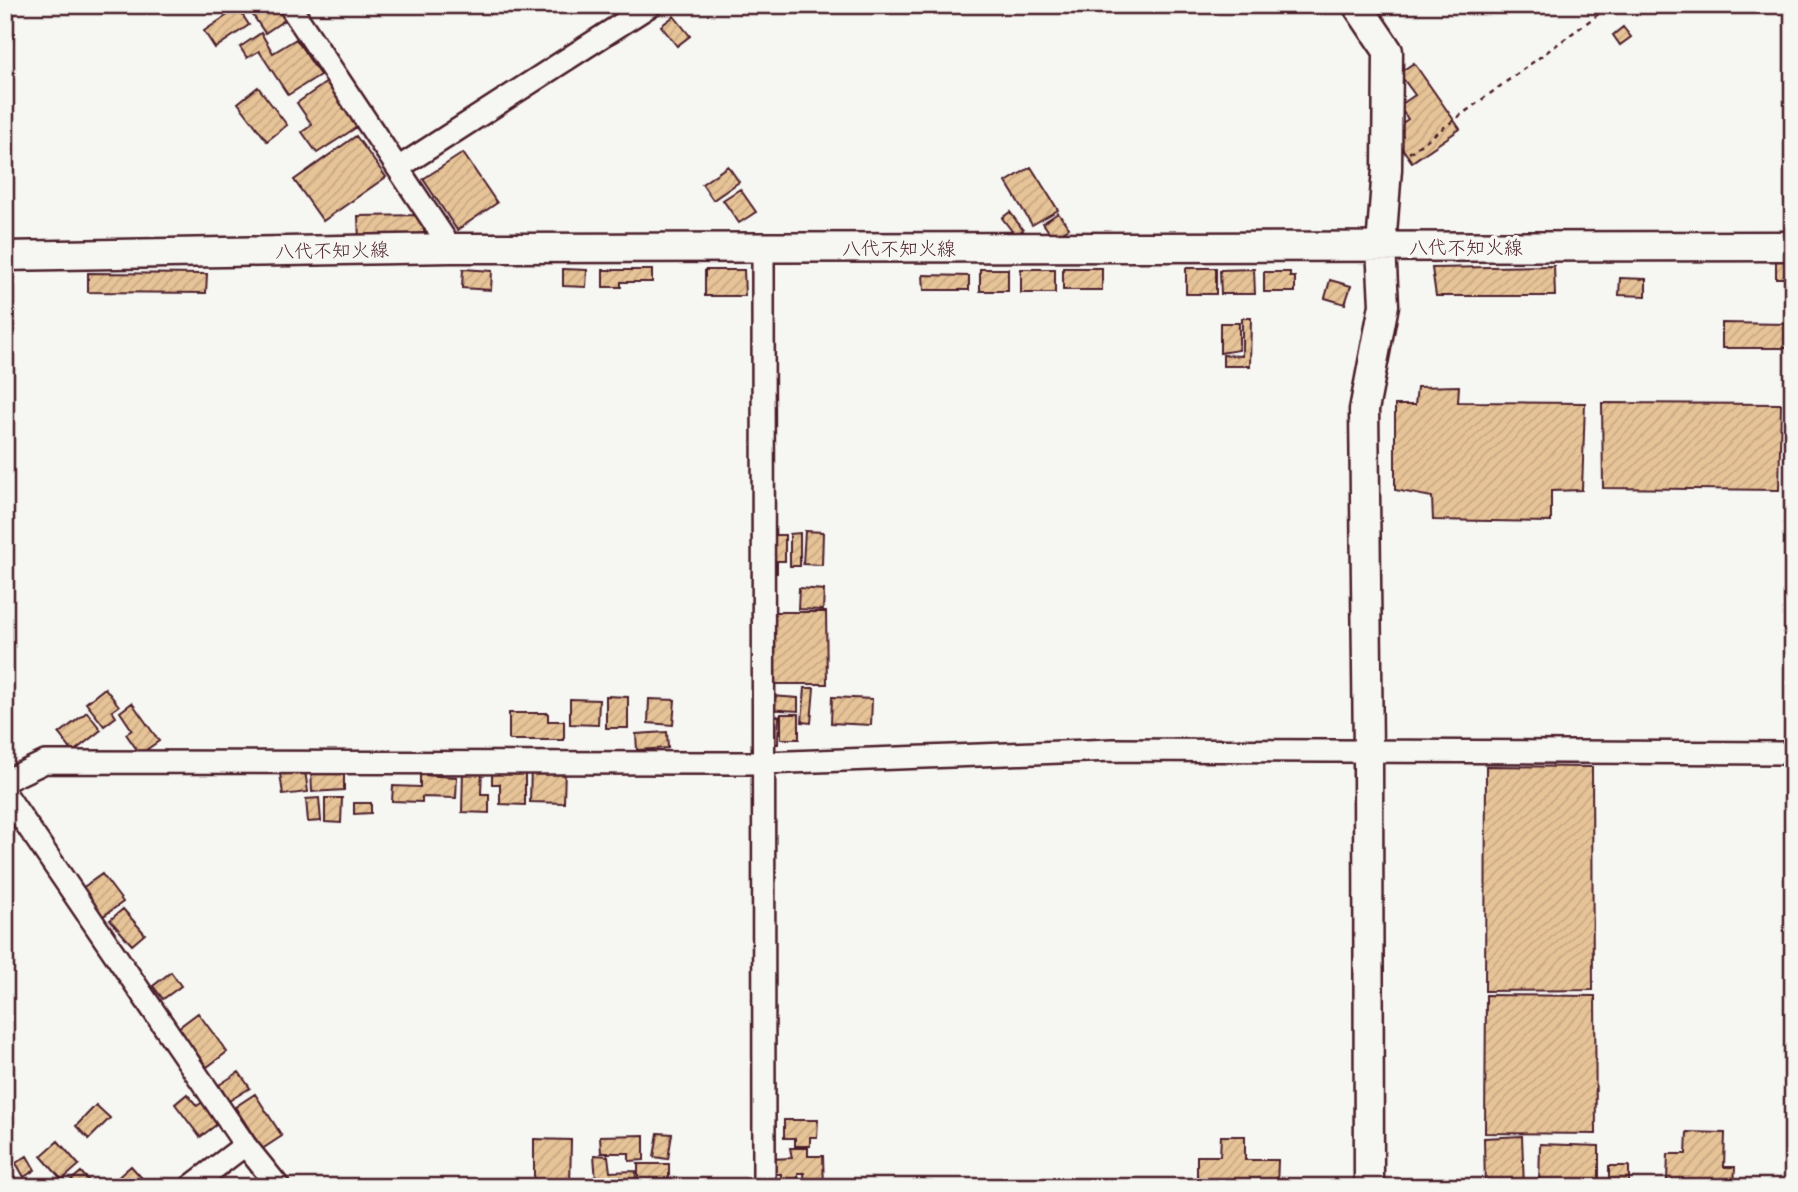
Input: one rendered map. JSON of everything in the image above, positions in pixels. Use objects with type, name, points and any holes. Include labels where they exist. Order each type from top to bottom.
[{"type":"main road","points":[[1357,5],[1388,51],[1387,169],[1381,247],[1384,305],[1364,410],[1368,751],[1368,1187]]},
{"type":"main road","name":"八代不知火線","points":[[5,256],[451,248],[1793,246]]},
{"type":"street","points":[[289,5],[451,248]]},
{"type":"street","points":[[398,168],[651,5]]},
{"type":"street","points":[[763,248],[764,1187]]},
{"type":"street","points":[[5,781],[45,762],[763,763],[1113,750],[1793,753]]},
{"type":"street","points":[[5,793],[245,1145],[279,1187]]},
{"type":"street","points":[[190,1187],[245,1145]]},
{"type":"path","points":[[1387,169],[1611,5]]},
{"type":"building","points":[[246,5],[281,5],[289,17],[265,33]]},
{"type":"building","points":[[238,8],[249,25],[215,48],[204,31]]},
{"type":"building","points":[[674,16],[690,36],[677,46],[661,26]]},
{"type":"building","points":[[1623,27],[1631,37],[1620,45],[1613,35]]},
{"type":"building","points":[[261,33],[273,53],[296,39],[320,75],[288,95],[259,51],[247,58],[240,47]]},
{"type":"building","points":[[1414,63],[1460,129],[1412,162],[1397,141],[1403,136],[1397,127],[1408,119],[1399,106],[1415,95],[1399,73]]},
{"type":"building","points":[[327,82],[357,127],[317,153],[302,132],[312,125],[297,103]]},
{"type":"building","points":[[258,87],[287,125],[267,141],[238,103]]},
{"type":"building","points":[[356,136],[386,177],[323,221],[294,180]]},
{"type":"building","points":[[463,153],[497,203],[457,230],[423,179]]},
{"type":"building","points":[[728,166],[739,182],[713,200],[702,184]]},
{"type":"building","points":[[1031,167],[1058,210],[1032,225],[1006,182]]},
{"type":"building","points":[[740,189],[756,212],[739,223],[723,200]]},
{"type":"building","points":[[1010,212],[1023,230],[1015,235],[1002,218]]},
{"type":"building","points":[[1058,213],[1069,228],[1053,238],[1043,223]]},
{"type":"building","points":[[424,215],[424,241],[359,242],[358,216]]},
{"type":"building","points":[[1776,258],[1793,258],[1793,278],[1776,278]]},
{"type":"building","points":[[1554,266],[1555,296],[1436,296],[1432,268]]},
{"type":"building","points":[[1063,268],[1102,268],[1102,290],[1063,290]]},
{"type":"building","points":[[1186,268],[1216,268],[1216,294],[1186,294]]},
{"type":"building","points":[[463,269],[492,271],[491,290],[462,288]]},
{"type":"building","points":[[563,269],[587,270],[586,287],[563,286]]},
{"type":"building","points":[[980,269],[1008,269],[1008,291],[980,291]]},
{"type":"building","points":[[1021,269],[1055,269],[1055,293],[1021,293]]},
{"type":"building","points":[[1254,269],[1255,294],[1221,294],[1220,270]]},
{"type":"building","points":[[603,270],[652,270],[652,282],[621,282],[621,287],[603,287]]},
{"type":"building","points":[[705,270],[744,270],[745,296],[705,296]]},
{"type":"building","points":[[1264,272],[1290,272],[1290,277],[1295,277],[1295,292],[1264,292]]},
{"type":"building","points":[[88,273],[207,274],[206,293],[88,292]]},
{"type":"building","points":[[923,275],[969,276],[969,290],[924,290]]},
{"type":"building","points":[[1620,278],[1646,279],[1646,296],[1619,295]]},
{"type":"building","points":[[1330,280],[1351,286],[1345,304],[1325,298]]},
{"type":"building","points":[[1242,318],[1251,318],[1250,366],[1223,366],[1223,355],[1242,356]]},
{"type":"building","points":[[1220,323],[1239,323],[1239,350],[1220,353]]},
{"type":"building","points":[[1722,323],[1793,324],[1793,348],[1722,348]]},
{"type":"building","points":[[1459,386],[1458,402],[1585,403],[1582,490],[1551,491],[1551,522],[1433,520],[1432,497],[1395,490],[1395,405],[1415,405],[1417,387]]},
{"type":"building","points":[[1602,403],[1781,404],[1779,490],[1603,488]]},
{"type":"building","points":[[805,531],[823,532],[822,565],[803,564]]},
{"type":"building","points":[[800,533],[800,566],[790,566],[790,534]]},
{"type":"building","points":[[773,535],[785,535],[785,561],[777,561],[777,573],[773,573]]},
{"type":"building","points":[[799,588],[824,590],[823,610],[798,609]]},
{"type":"building","points":[[767,612],[826,612],[827,684],[767,684]]},
{"type":"building","points":[[105,688],[119,706],[112,711],[116,717],[104,726],[86,703]]},
{"type":"building","points":[[805,688],[814,688],[811,723],[802,722]]},
{"type":"building","points":[[606,696],[628,697],[628,728],[606,728]]},
{"type":"building","points":[[771,696],[798,698],[798,711],[766,709]]},
{"type":"building","points":[[832,697],[872,699],[871,725],[831,723]]},
{"type":"building","points":[[570,699],[599,700],[598,725],[570,724]]},
{"type":"building","points":[[649,699],[675,700],[673,725],[648,723]]},
{"type":"building","points":[[132,703],[159,741],[140,754],[126,734],[132,730],[120,712]]},
{"type":"building","points":[[87,712],[101,730],[73,752],[59,734]]},
{"type":"building","points":[[509,713],[548,713],[548,721],[564,721],[564,740],[509,740]]},
{"type":"building","points":[[781,714],[799,714],[799,739],[781,739]]},
{"type":"building","points":[[765,715],[779,716],[778,744],[764,744]]},
{"type":"building","points":[[667,732],[668,748],[637,750],[636,734]]},
{"type":"building","points":[[531,766],[565,768],[564,803],[530,802]]},
{"type":"building","points":[[1486,766],[1592,767],[1593,990],[1485,991]]},
{"type":"building","points":[[463,768],[482,768],[481,794],[489,794],[489,813],[462,812]]},
{"type":"building","points":[[492,768],[525,768],[525,805],[500,804],[500,784],[492,784]]},
{"type":"building","points":[[344,769],[344,790],[312,792],[311,770]]},
{"type":"building","points":[[305,770],[308,792],[283,795],[280,773]]},
{"type":"building","points":[[420,775],[457,777],[456,798],[422,797],[422,802],[392,801],[393,786],[420,787]]},
{"type":"building","points":[[319,798],[321,821],[308,822],[306,799]]},
{"type":"building","points":[[325,798],[342,798],[341,823],[325,822]]},
{"type":"building","points":[[354,803],[371,803],[371,813],[354,814]]},
{"type":"building","points":[[102,874],[123,902],[102,917],[81,889]]},
{"type":"building","points":[[123,909],[145,934],[132,945],[110,920]]},
{"type":"building","points":[[171,972],[181,986],[163,999],[153,986]]},
{"type":"building","points":[[1486,995],[1595,996],[1596,1134],[1485,1133]]},
{"type":"building","points":[[198,1013],[227,1052],[207,1067],[178,1028]]},
{"type":"building","points":[[239,1072],[250,1088],[229,1101],[219,1085]]},
{"type":"building","points":[[187,1094],[197,1106],[204,1101],[220,1122],[200,1137],[175,1104]]},
{"type":"building","points":[[255,1094],[282,1136],[262,1149],[235,1107]]},
{"type":"building","points":[[96,1105],[110,1118],[89,1139],[76,1126]]},
{"type":"building","points":[[784,1120],[818,1120],[817,1137],[810,1137],[810,1146],[795,1146],[795,1138],[784,1138]]},
{"type":"building","points":[[1687,1132],[1725,1133],[1724,1167],[1735,1167],[1734,1187],[1694,1187],[1694,1182],[1667,1181],[1668,1154],[1686,1154]]},
{"type":"building","points":[[658,1133],[672,1134],[668,1159],[654,1157]]},
{"type":"building","points":[[644,1135],[644,1160],[629,1161],[629,1153],[601,1153],[600,1136]]},
{"type":"building","points":[[1221,1136],[1245,1136],[1245,1160],[1278,1160],[1277,1187],[1197,1187],[1197,1156],[1220,1156]]},
{"type":"building","points":[[1522,1136],[1524,1187],[1485,1187],[1484,1138]]},
{"type":"building","points":[[534,1139],[571,1140],[570,1187],[534,1187]]},
{"type":"building","points":[[58,1141],[79,1165],[62,1180],[41,1156]]},
{"type":"building","points":[[1540,1144],[1599,1146],[1599,1187],[1539,1187]]},
{"type":"building","points":[[790,1148],[808,1148],[808,1156],[823,1156],[824,1187],[805,1187],[804,1173],[798,1173],[798,1180],[781,1180],[781,1174],[771,1174],[771,1159],[792,1158]]},
{"type":"building","points":[[594,1155],[608,1156],[610,1172],[636,1171],[635,1185],[602,1184],[596,1181]]},
{"type":"building","points":[[27,1156],[35,1170],[24,1177],[16,1163]]},
{"type":"building","points":[[638,1164],[669,1164],[669,1183],[638,1183]]},
{"type":"building","points":[[131,1166],[150,1187],[121,1187],[115,1180]]},
{"type":"building","points":[[1609,1166],[1629,1166],[1629,1187],[1609,1187]]},
{"type":"building","points":[[81,1172],[94,1187],[63,1187]]}]
